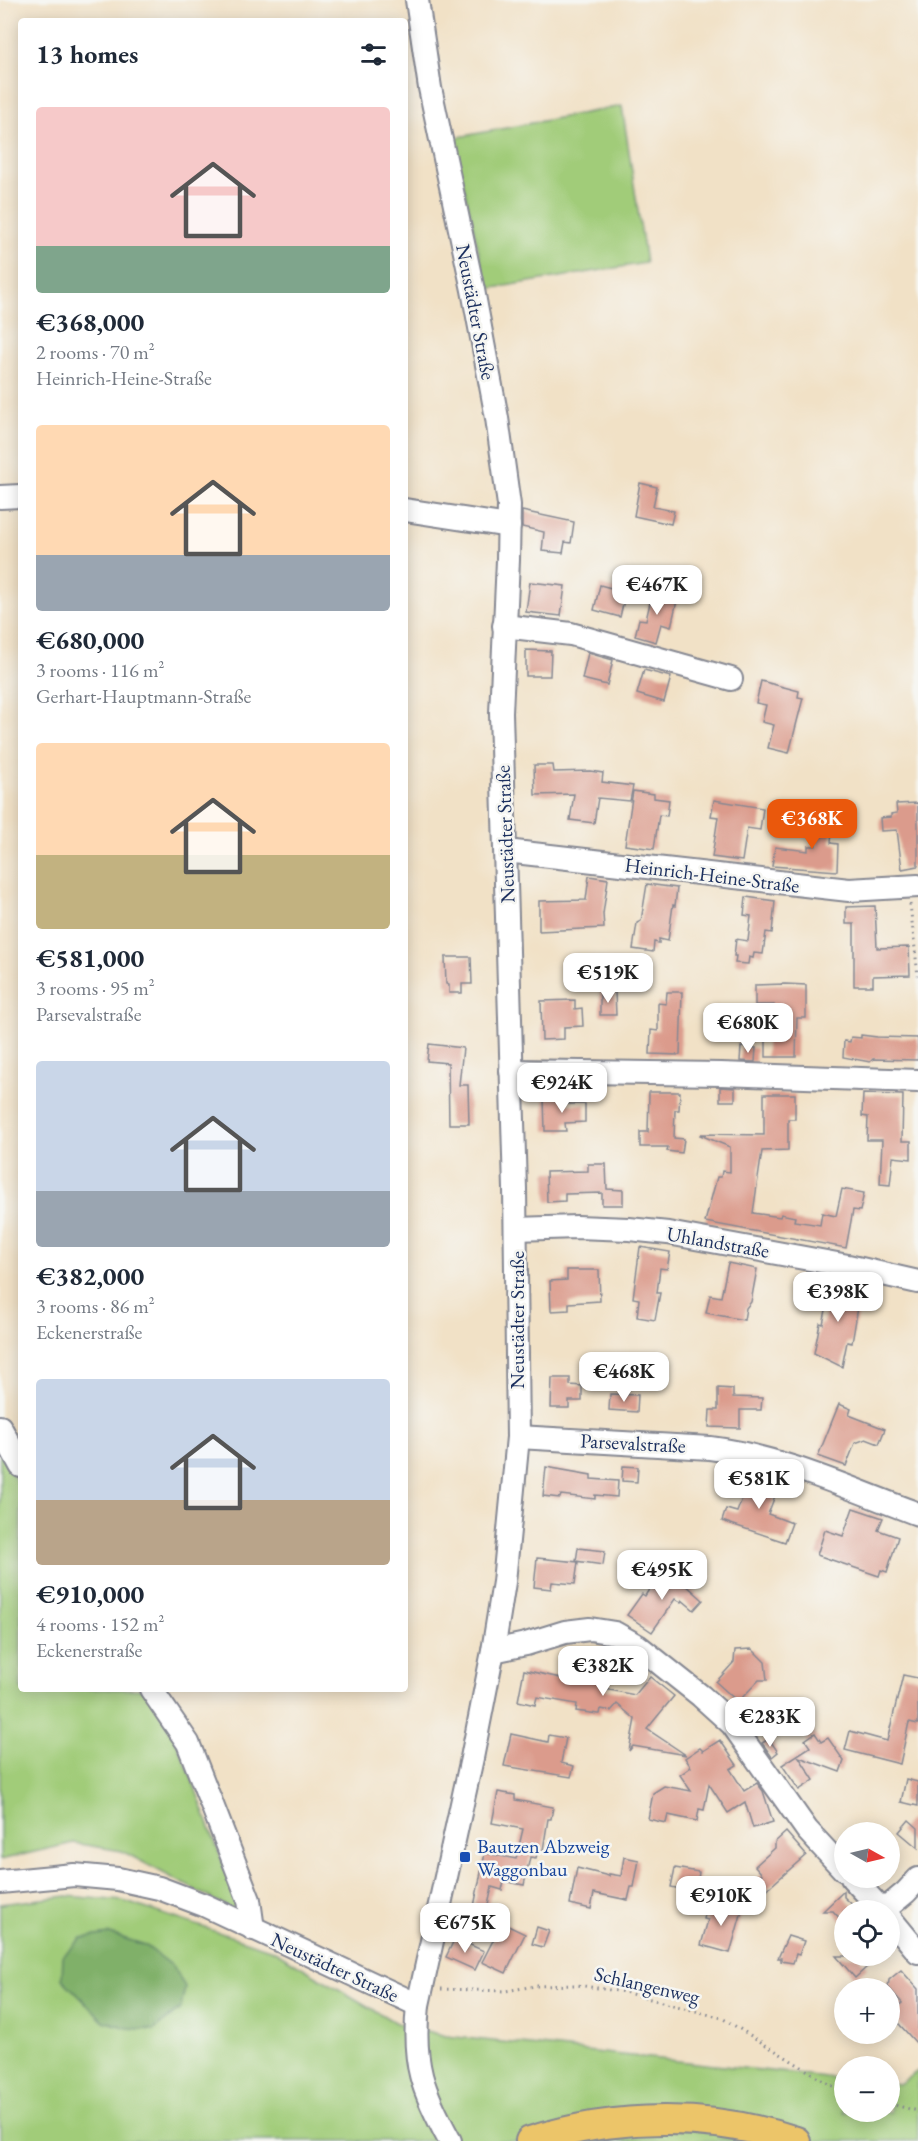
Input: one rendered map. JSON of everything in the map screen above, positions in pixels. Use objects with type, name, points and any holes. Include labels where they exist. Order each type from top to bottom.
[{"type":"main road","points":[[530,2141],[561,2131],[596,2124],[660,2120],[688,2120],[763,2130],[796,2141]]},
{"type":"street","name":"Neustädter Straße","points":[[417,0],[430,88],[473,290],[497,418],[505,468],[509,526],[501,713],[516,1229],[518,1437],[504,1582],[493,1651],[472,1758],[419,1997],[416,2026],[416,2055],[420,2076],[425,2092],[450,2141]]},
{"type":"street","points":[[0,497],[18,496]]},
{"type":"street","points":[[408,510],[509,526]]},
{"type":"street","points":[[504,626],[571,634],[731,679]]},
{"type":"street","name":"Heinrich-Heine-Straße","points":[[506,851],[810,887],[849,890],[913,887]]},
{"type":"street","points":[[511,1071],[721,1074],[918,1081]]},
{"type":"street","name":"Uhlandstraße","points":[[516,1229],[577,1227],[668,1233],[838,1264],[918,1282]]},
{"type":"street","points":[[0,1427],[18,1460]]},
{"type":"street","name":"Parsevalstraße","points":[[518,1437],[710,1448],[741,1452],[772,1460],[918,1514]]},
{"type":"street","points":[[493,1651],[565,1632],[590,1629],[615,1633],[639,1646],[732,1724],[807,1830],[834,1858]]},
{"type":"street","points":[[153,1692],[188,1743],[249,1900],[253,1929]]},
{"type":"street","name":"Neustädter Straße","points":[[0,1882],[74,1875],[118,1879],[159,1888],[204,1905],[364,1978],[419,1997]]},
{"type":"street","points":[[897,1900],[918,1879]]},
{"type":"street","points":[[861,1888],[873,1900]]},
{"type":"street","points":[[900,1930],[918,1952]]},
{"type":"path","points":[[913,887],[918,976]]},
{"type":"path","name":"Schlangenweg","points":[[419,1997],[505,1991],[536,1986],[577,1985],[624,1992],[722,2018],[834,2087]]},
{"type":"path","points":[[900,2106],[918,2111]]},
{"type":"green space","points":[[622,106],[646,263],[487,289],[453,138]]},
{"type":"green space","points":[[0,1451],[18,1484],[18,1692],[148,1692],[171,1729],[189,1771],[242,1915],[122,1851],[73,1843],[0,1860]]},
{"type":"green space","points":[[67,1896],[123,1901],[273,1950],[396,2023],[446,2036],[834,2078],[834,2122],[900,2122],[900,2083],[918,2071],[918,2141],[0,2141],[0,1904]],"holes":[[[110,1935],[145,1945],[181,2008],[154,2030],[81,1939]]]},
{"type":"green space","points":[[110,1934],[145,1945],[174,1967],[185,1987],[181,2008],[154,2030],[128,2028],[104,2021],[62,1979],[63,1956],[81,1938]]},
{"type":"building","points":[[640,483],[657,487],[653,507],[674,511],[671,524],[634,516]]},
{"type":"building","points":[[522,511],[574,522],[571,543],[565,542],[563,553],[542,551],[544,532],[522,527]]},
{"type":"building","points":[[530,582],[565,586],[561,616],[526,612]]},
{"type":"building","points":[[600,585],[626,592],[620,617],[594,610]]},
{"type":"building","points":[[653,590],[678,596],[671,627],[661,624],[656,642],[635,636],[639,619],[646,620]]},
{"type":"building","points":[[526,650],[551,651],[550,676],[526,676]]},
{"type":"building","points":[[588,653],[613,660],[607,685],[582,679]]},
{"type":"building","points":[[644,670],[671,677],[664,702],[637,694]]},
{"type":"building","points":[[761,681],[799,691],[798,697],[803,698],[789,753],[768,748],[774,725],[762,722],[766,705],[756,703]]},
{"type":"building","points":[[534,765],[553,765],[554,772],[603,773],[602,782],[633,786],[630,801],[598,798],[594,823],[570,820],[574,794],[535,795]]},
{"type":"building","points":[[633,791],[654,794],[654,798],[669,800],[667,816],[659,815],[654,849],[625,845]]},
{"type":"building","points":[[714,800],[763,808],[760,830],[747,828],[742,861],[712,857],[718,817],[711,816]]},
{"type":"building","points":[[918,803],[918,866],[902,869],[897,830],[881,831],[880,818],[891,817],[891,814],[897,813],[896,804]]},
{"type":"building","points":[[817,812],[833,813],[831,843],[838,844],[837,871],[772,866],[775,847],[808,851],[808,846],[816,846]]},
{"type":"building","points":[[589,876],[608,879],[603,914],[604,928],[539,931],[539,901],[586,900]]},
{"type":"building","points":[[647,884],[677,888],[668,941],[659,939],[659,943],[654,942],[653,952],[633,949],[637,923],[641,921]]},
{"type":"building","points":[[746,897],[775,901],[772,933],[766,932],[763,954],[754,953],[753,958],[749,957],[748,964],[735,963],[736,956],[734,956],[736,939],[748,941],[751,916],[744,915]]},
{"type":"building","points":[[875,906],[877,948],[909,947],[910,975],[873,976],[873,986],[854,986],[854,924],[846,924],[846,907]]},
{"type":"building","points":[[445,957],[471,957],[472,984],[462,984],[462,993],[449,993],[449,985],[446,984]]},
{"type":"building","points":[[755,985],[806,985],[806,1018],[797,1018],[796,1057],[766,1057],[766,1039],[773,1039],[774,1005],[755,1005]]},
{"type":"building","points":[[600,992],[615,992],[616,1015],[600,1015]]},
{"type":"building","points":[[667,992],[682,992],[680,1055],[650,1054],[651,1030],[658,1031],[658,1003],[666,1004]]},
{"type":"building","points":[[575,1000],[575,1009],[582,1008],[583,1026],[564,1027],[564,1039],[542,1040],[541,1001]]},
{"type":"building","points":[[861,1035],[918,1038],[918,1060],[873,1059],[870,1062],[843,1057],[844,1041],[850,1042],[851,1037],[861,1038]]},
{"type":"building","points":[[429,1044],[463,1048],[459,1085],[468,1085],[469,1124],[449,1124],[448,1063],[427,1061]]},
{"type":"building","points":[[741,1047],[756,1048],[755,1062],[740,1061]]},
{"type":"building","points":[[720,1087],[735,1088],[735,1101],[720,1101]]},
{"type":"building","points":[[649,1092],[680,1092],[679,1110],[675,1110],[674,1138],[684,1139],[682,1153],[667,1151],[668,1147],[640,1147],[640,1132],[648,1132]]},
{"type":"building","points":[[764,1094],[795,1094],[795,1119],[788,1119],[788,1150],[762,1151],[753,1213],[780,1217],[781,1214],[795,1217],[794,1221],[820,1225],[822,1213],[836,1216],[842,1189],[864,1193],[860,1211],[853,1210],[846,1248],[705,1222],[717,1177],[721,1177],[722,1171],[730,1172],[730,1147],[700,1135],[764,1135]]},
{"type":"building","points":[[863,1094],[903,1095],[902,1141],[911,1141],[911,1159],[893,1157],[890,1185],[880,1184],[882,1140],[867,1140],[868,1117],[862,1116]]},
{"type":"building","points":[[565,1097],[565,1104],[585,1104],[585,1122],[565,1123],[566,1131],[545,1131],[544,1098]]},
{"type":"building","points":[[588,1164],[606,1164],[607,1189],[623,1190],[623,1205],[602,1205],[602,1193],[565,1194],[565,1201],[547,1202],[546,1172],[588,1171]]},
{"type":"building","points":[[640,1247],[670,1252],[667,1269],[660,1268],[657,1293],[660,1293],[655,1320],[637,1317],[639,1299],[633,1298]]},
{"type":"building","points":[[728,1263],[757,1269],[751,1302],[746,1308],[744,1320],[706,1313],[710,1295],[721,1297]]},
{"type":"building","points":[[567,1270],[599,1270],[600,1301],[569,1303],[569,1310],[551,1311],[550,1281],[567,1280]]},
{"type":"building","points":[[832,1283],[861,1289],[852,1343],[847,1342],[842,1367],[814,1353]]},
{"type":"building","points":[[552,1378],[570,1378],[570,1385],[582,1386],[582,1401],[569,1401],[569,1408],[551,1408]]},
{"type":"building","points":[[718,1388],[733,1389],[733,1397],[762,1398],[761,1410],[740,1410],[740,1428],[709,1427],[710,1410],[718,1410]]},
{"type":"building","points":[[610,1394],[638,1395],[637,1412],[609,1410]]},
{"type":"building","points":[[839,1404],[851,1409],[849,1415],[885,1429],[879,1444],[866,1439],[855,1443],[846,1466],[818,1456]]},
{"type":"building","points":[[623,1466],[638,1467],[637,1482],[622,1481]]},
{"type":"building","points":[[546,1467],[591,1475],[591,1479],[618,1481],[617,1497],[595,1495],[595,1499],[561,1495],[560,1498],[543,1496]]},
{"type":"building","points":[[752,1472],[780,1483],[768,1514],[792,1523],[785,1542],[722,1521],[726,1509],[737,1512]]},
{"type":"building","points":[[853,1508],[883,1518],[878,1530],[898,1537],[887,1572],[881,1570],[879,1576],[817,1555],[825,1530],[843,1536]]},
{"type":"building","points":[[578,1548],[605,1551],[603,1565],[576,1561]]},
{"type":"building","points":[[537,1558],[578,1562],[575,1584],[552,1582],[551,1589],[534,1587]]},
{"type":"building","points":[[661,1570],[684,1586],[686,1585],[703,1600],[694,1610],[682,1600],[681,1602],[675,1599],[652,1632],[627,1615],[642,1594],[645,1596]]},
{"type":"building","points":[[752,1649],[765,1662],[767,1680],[759,1680],[738,1702],[716,1682],[734,1662],[735,1650]]},
{"type":"building","points":[[580,1650],[611,1656],[604,1689],[635,1695],[650,1677],[674,1696],[647,1729],[686,1755],[633,1746],[629,1751],[635,1719],[617,1704],[611,1711],[601,1709],[598,1714],[576,1711],[577,1704],[537,1697],[535,1705],[518,1701],[524,1670],[574,1681]]},
{"type":"building","points":[[903,1675],[918,1678],[918,1724],[909,1722],[900,1764],[845,1750],[850,1731],[887,1741]]},
{"type":"building","points":[[815,1733],[821,1742],[828,1738],[844,1761],[840,1772],[799,1757],[814,1780],[799,1790],[782,1765],[810,1747],[805,1740]]},
{"type":"building","points":[[511,1734],[548,1742],[549,1735],[566,1738],[561,1763],[574,1766],[571,1777],[504,1766]]},
{"type":"building","points":[[769,1739],[778,1752],[772,1757],[762,1743]]},
{"type":"building","points":[[720,1740],[737,1765],[730,1769],[744,1791],[757,1783],[763,1791],[773,1822],[753,1828],[745,1802],[728,1813],[709,1784],[704,1810],[699,1809],[697,1821],[668,1815],[666,1823],[648,1819],[653,1793],[664,1786],[691,1791],[680,1775],[691,1767],[685,1758],[700,1748],[703,1751]]},
{"type":"building","points":[[906,1779],[918,1782],[918,1806],[901,1802]]},
{"type":"building","points":[[498,1792],[515,1795],[515,1800],[553,1807],[551,1819],[548,1819],[543,1850],[538,1849],[536,1858],[530,1857],[524,1885],[504,1881],[502,1890],[492,1887],[485,1919],[472,1916],[485,1853],[516,1859],[523,1829],[492,1823]]},
{"type":"building","points":[[909,1820],[918,1828],[918,1848],[900,1833]]},
{"type":"building","points":[[786,1832],[806,1855],[763,1893],[759,1893],[749,1886],[762,1874],[755,1866],[775,1848],[775,1842]]},
{"type":"building","points":[[624,1857],[639,1860],[634,1887],[631,1887],[628,1900],[594,1893],[591,1909],[570,1904],[577,1868],[609,1876],[609,1874],[621,1876]]},
{"type":"building","points":[[675,1868],[699,1872],[696,1892],[671,1887]]},
{"type":"building","points":[[844,1891],[844,1897],[847,1900],[835,1900]]},
{"type":"building","points":[[708,1901],[742,1911],[730,1953],[701,1945],[708,1920],[704,1919]]},
{"type":"building","points":[[834,1901],[834,1912],[823,1911]]},
{"type":"building","points":[[502,1923],[525,1934],[506,1973],[482,1962]]},
{"type":"building","points":[[537,1927],[549,1931],[543,1947],[532,1944]]},
{"type":"building","points":[[788,1936],[804,1941],[793,1963],[781,1961],[781,1958],[778,1958]]},
{"type":"building","points":[[455,1938],[484,1951],[475,1970],[446,1957]]},
{"type":"building","points":[[845,1966],[866,1966],[867,1967],[855,1978]]},
{"type":"building","points":[[901,1970],[918,1989],[918,2045],[900,2025],[900,2005],[902,2003],[900,2001],[900,1978],[891,1978]]},
{"type":"place","name":"Bautzen Abzweig Waggonbau","points":[[465,1857]]}]
